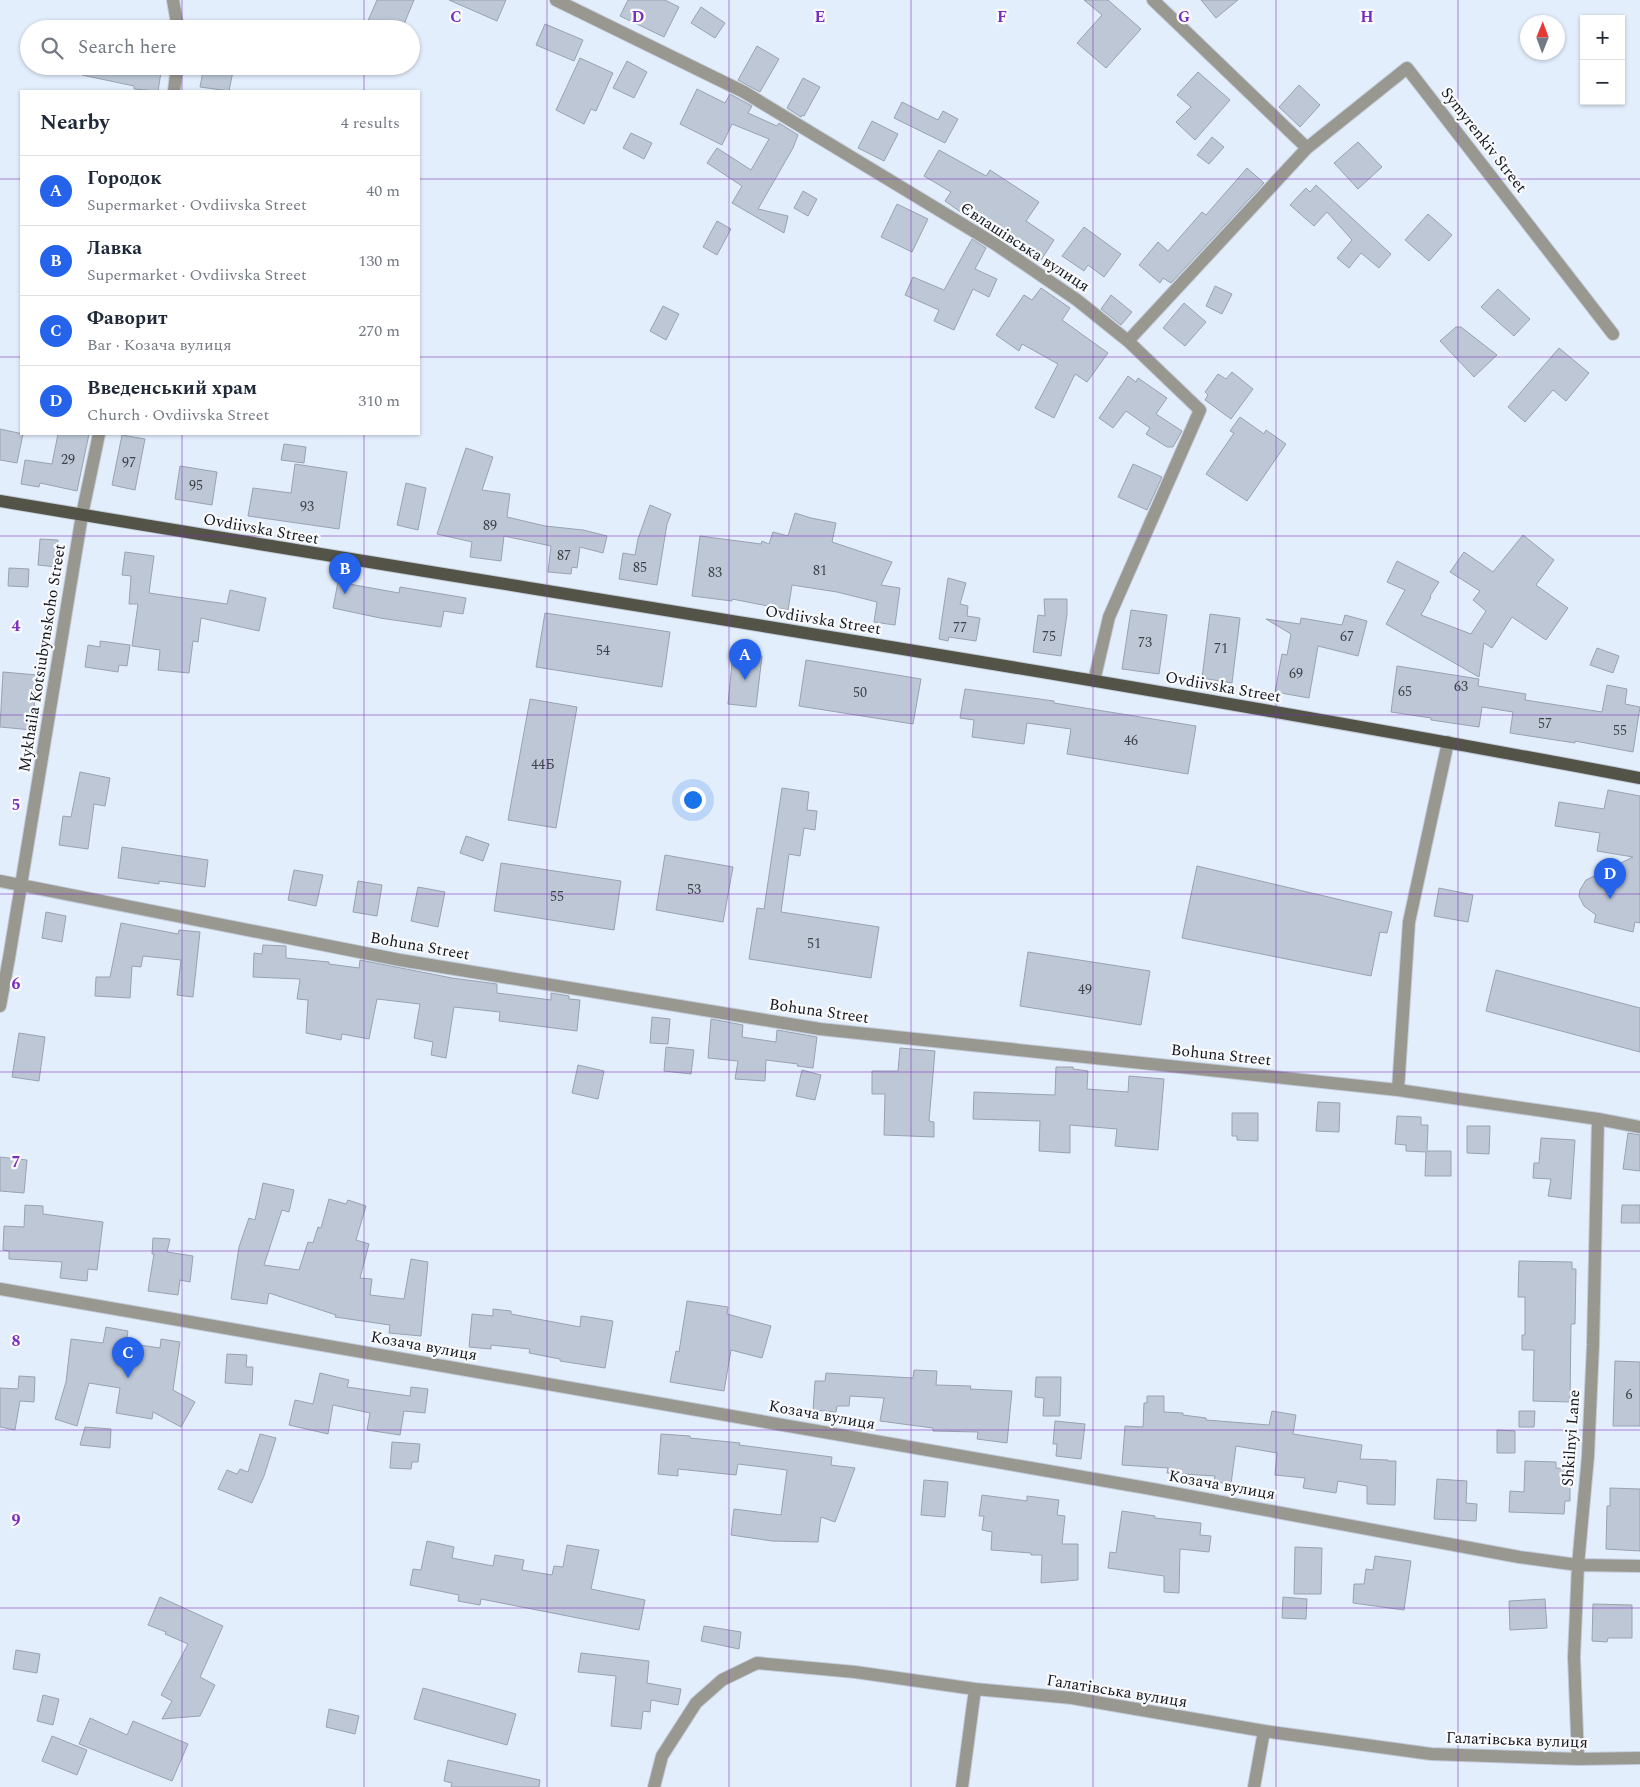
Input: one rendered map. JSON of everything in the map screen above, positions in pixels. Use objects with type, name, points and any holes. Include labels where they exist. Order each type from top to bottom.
[{"type":"main road","name":"Ovdiivska Street","points":[[0,501],[1094,681],[1448,742],[1640,778]]},
{"type":"street","points":[[173,0],[176,20]]},
{"type":"street","name":"Євлашівська вулиця","points":[[556,0],[744,92],[995,244],[1077,300],[1128,341],[1200,410],[1109,618],[1094,681]]},
{"type":"street","points":[[1153,0],[1307,148]]},
{"type":"street","name":"Symyrenkiv Street","points":[[1128,341],[1307,148],[1407,68],[1613,334]]},
{"type":"street","points":[[174,90],[176,75]]},
{"type":"street","name":"Mykhaila Kotsiubynskoho Street","points":[[0,1006],[82,515],[99,435]]},
{"type":"street","points":[[1398,1090],[1409,922],[1448,742]]},
{"type":"street","name":"Bohuna Street","points":[[0,881],[400,960],[820,1029],[1398,1090],[1598,1119],[1640,1127]]},
{"type":"street","name":"Shkilnyi Lane","points":[[1578,1759],[1574,1658],[1578,1564],[1588,1456],[1593,1345],[1598,1119]]},
{"type":"street","name":"Козача вулиця","points":[[0,1289],[1142,1487],[1519,1557],[1578,1564],[1640,1566]]},
{"type":"street","name":"Галатівська вулиця","points":[[654,1787],[662,1756],[696,1703],[722,1680],[757,1663],[855,1672],[975,1689],[1072,1698],[1264,1731],[1431,1754],[1578,1759],[1640,1758]]},
{"type":"street","points":[[962,1787],[975,1689]]},
{"type":"street","points":[[1254,1787],[1264,1731]]},
{"type":"building","points":[[377,0],[414,0],[406,20],[368,20]]},
{"type":"building","points":[[449,0],[506,0],[497,21]]},
{"type":"building","points":[[628,0],[665,0],[679,7],[664,37],[620,16]]},
{"type":"building","points":[[1084,0],[1108,0],[1141,29],[1106,68],[1077,43],[1102,15]]},
{"type":"building","points":[[1201,0],[1238,0],[1216,18]]},
{"type":"building","points":[[701,7],[725,23],[715,38],[691,23]]},
{"type":"building","points":[[545,24],[583,40],[574,61],[536,45]]},
{"type":"building","points":[[757,46],[779,59],[760,92],[738,80]]},
{"type":"building","points":[[580,58],[613,73],[596,111],[591,109],[584,124],[556,110]]},
{"type":"building","points":[[627,61],[647,72],[634,98],[613,88]]},
{"type":"building","points":[[1198,72],[1230,100],[1195,140],[1176,122],[1191,107],[1177,95]]},
{"type":"building","points":[[82,75],[161,75],[158,90],[134,89],[134,86]]},
{"type":"building","points":[[202,75],[232,75],[229,90],[200,87]]},
{"type":"building","points":[[803,78],[820,87],[804,116],[802,115],[801,117],[787,108]]},
{"type":"building","points":[[1299,85],[1320,105],[1300,127],[1279,107]]},
{"type":"building","points":[[697,89],[725,103],[730,94],[752,106],[748,113],[777,126],[779,123],[798,135],[793,148],[758,209],[788,216],[784,233],[732,203],[742,186],[707,163],[717,148],[751,170],[769,139],[732,124],[722,145],[680,124]]},
{"type":"building","points":[[902,102],[938,120],[943,111],[958,119],[945,143],[894,118]]},
{"type":"building","points":[[872,121],[898,134],[884,161],[858,148]]},
{"type":"building","points":[[631,133],[652,143],[644,159],[623,148]]},
{"type":"building","points":[[1212,137],[1224,147],[1209,164],[1197,155]]},
{"type":"building","points":[[1358,142],[1382,167],[1358,189],[1334,163]]},
{"type":"building","points":[[939,150],[986,176],[990,170],[1039,202],[1026,221],[1054,240],[1041,260],[1010,239],[1008,242],[979,225],[945,201],[951,192],[924,176]]},
{"type":"building","points":[[1247,168],[1264,183],[1171,283],[1163,278],[1160,283],[1139,265],[1158,242],[1168,251],[1202,212],[1206,215]]},
{"type":"building","points":[[1316,185],[1391,254],[1379,268],[1361,253],[1349,268],[1337,258],[1352,240],[1327,212],[1314,226],[1290,205],[1306,188],[1310,192]]},
{"type":"building","points":[[803,191],[817,199],[808,216],[794,208]]},
{"type":"building","points":[[897,204],[928,219],[912,252],[881,237]]},
{"type":"building","points":[[1428,214],[1452,235],[1429,261],[1405,240]]},
{"type":"building","points":[[717,221],[731,229],[717,255],[703,247]]},
{"type":"building","points":[[1084,227],[1121,254],[1104,277],[1088,265],[1084,271],[1062,256]]},
{"type":"building","points":[[972,239],[986,248],[975,269],[997,279],[989,297],[973,289],[954,330],[934,321],[939,310],[905,295],[913,277],[944,290]]},
{"type":"building","points":[[1215,286],[1232,294],[1222,314],[1206,306]]},
{"type":"building","points":[[1041,288],[1070,308],[1062,320],[1108,353],[1087,382],[1075,374],[1054,418],[1035,408],[1058,364],[1022,344],[1019,351],[996,335],[1024,295],[1032,300]]},
{"type":"building","points":[[1498,289],[1530,319],[1514,336],[1481,307]]},
{"type":"building","points":[[1111,295],[1132,312],[1121,325],[1101,309]]},
{"type":"building","points":[[1184,303],[1206,322],[1185,346],[1163,328]]},
{"type":"building","points":[[663,306],[679,314],[666,340],[650,331]]},
{"type":"building","points":[[1456,327],[1461,327],[1497,355],[1474,377],[1440,341]]},
{"type":"building","points":[[1559,348],[1589,373],[1566,401],[1553,390],[1525,422],[1508,407]]},
{"type":"building","points":[[1232,372],[1253,389],[1231,419],[1205,400],[1208,395],[1205,392],[1218,374],[1226,379]]},
{"type":"building","points":[[1128,376],[1136,382],[1138,378],[1167,398],[1156,414],[1182,431],[1173,447],[1167,447],[1146,434],[1150,428],[1126,411],[1113,428],[1099,418]]},
{"type":"building","points":[[1240,417],[1264,434],[1266,430],[1286,444],[1247,501],[1206,474],[1234,433],[1230,431]]},
{"type":"building","points":[[0,429],[23,435],[17,463],[0,460]]},
{"type":"building","points":[[58,435],[89,435],[77,491],[40,483],[39,487],[21,484],[25,460],[52,464]]},
{"type":"building","points":[[122,435],[145,439],[135,490],[112,485]]},
{"type":"building","points":[[284,444],[306,447],[304,463],[281,460]]},
{"type":"building","points":[[466,448],[493,457],[482,490],[510,494],[507,517],[545,526],[583,530],[607,536],[603,553],[580,547],[577,568],[572,567],[571,574],[548,572],[551,546],[504,536],[501,561],[470,557],[472,542],[437,534]]},
{"type":"building","points":[[295,464],[347,472],[339,529],[248,516],[253,488],[291,493]]},
{"type":"building","points":[[1133,464],[1162,477],[1147,510],[1118,497]]},
{"type":"building","points":[[180,466],[217,472],[212,505],[175,499]]},
{"type":"building","points":[[406,483],[426,488],[418,530],[397,525]]},
{"type":"building","points":[[650,505],[671,514],[667,524],[657,585],[619,579],[623,553],[635,555],[638,539]]},
{"type":"building","points":[[795,513],[836,523],[832,542],[892,562],[881,585],[900,588],[895,625],[874,622],[877,602],[837,592],[792,585],[788,610],[732,599],[732,601],[692,596],[700,536],[761,544],[762,541],[769,544],[773,532],[788,536]]},
{"type":"building","points":[[1523,535],[1554,560],[1536,585],[1568,608],[1546,640],[1512,617],[1492,648],[1484,643],[1479,677],[1386,624],[1405,590],[1387,582],[1397,561],[1439,582],[1421,615],[1471,634],[1486,611],[1473,600],[1480,591],[1450,572],[1464,552],[1493,572]]},
{"type":"building","points":[[40,539],[58,540],[56,567],[38,565]]},
{"type":"building","points":[[125,552],[154,556],[149,593],[227,604],[230,590],[266,598],[259,631],[201,618],[198,642],[193,641],[189,673],[158,670],[160,650],[132,646],[138,604],[129,604],[131,576],[122,575]]},
{"type":"building","points":[[9,568],[29,569],[28,587],[8,586]]},
{"type":"building","points":[[948,578],[966,583],[960,604],[968,606],[967,616],[980,618],[976,641],[949,637],[948,641],[939,639]]},
{"type":"building","points":[[338,582],[399,593],[400,587],[466,598],[463,614],[444,611],[441,627],[380,618],[333,608]]},
{"type":"building","points":[[1044,599],[1067,599],[1067,614],[1061,656],[1033,652],[1038,615],[1045,616]]},
{"type":"building","points":[[1131,610],[1167,615],[1159,674],[1122,669]]},
{"type":"building","points":[[545,613],[670,632],[662,687],[536,667]]},
{"type":"building","points":[[1210,614],[1240,618],[1232,683],[1202,678]]},
{"type":"building","points":[[1345,615],[1367,621],[1358,656],[1318,646],[1309,698],[1275,692],[1282,654],[1287,655],[1291,634],[1266,619],[1300,624],[1301,618],[1342,625]]},
{"type":"building","points":[[100,641],[130,645],[127,666],[119,665],[118,672],[85,667],[88,645],[100,647]]},
{"type":"building","points":[[1597,648],[1619,656],[1613,673],[1590,665]]},
{"type":"building","points":[[733,653],[762,656],[756,707],[728,704]]},
{"type":"building","points":[[806,660],[921,679],[913,724],[799,706]]},
{"type":"building","points":[[1397,666],[1479,679],[1478,686],[1526,694],[1525,700],[1602,712],[1607,685],[1627,689],[1625,704],[1640,707],[1633,752],[1575,741],[1575,743],[1510,733],[1513,712],[1482,707],[1479,727],[1391,712]]},
{"type":"building","points":[[3,672],[37,675],[32,730],[0,727]]},
{"type":"building","points":[[965,689],[1054,701],[1054,703],[1196,726],[1188,774],[1067,754],[1071,729],[1027,723],[1024,744],[972,737],[974,720],[960,718]]},
{"type":"building","points":[[530,699],[577,707],[556,828],[508,820]]},
{"type":"building","points":[[80,772],[110,778],[105,806],[94,804],[88,849],[59,845],[63,816],[71,817]]},
{"type":"building","points":[[782,788],[809,792],[807,810],[817,811],[815,830],[804,828],[800,856],[789,854],[781,912],[879,927],[871,978],[749,959],[757,908],[764,909]]},
{"type":"building","points":[[1608,790],[1640,796],[1640,923],[1635,922],[1633,932],[1594,922],[1596,915],[1584,906],[1579,896],[1586,880],[1633,857],[1597,851],[1600,833],[1555,826],[1559,802],[1604,809]]},
{"type":"building","points":[[466,836],[489,844],[483,861],[460,853]]},
{"type":"building","points":[[122,847],[208,860],[205,887],[159,881],[159,884],[118,878]]},
{"type":"building","points":[[665,855],[733,867],[723,922],[656,910]]},
{"type":"building","points":[[501,863],[621,881],[614,930],[494,911]]},
{"type":"building","points":[[1197,866],[1392,912],[1387,933],[1380,932],[1371,976],[1182,938]]},
{"type":"building","points":[[294,870],[323,875],[316,906],[288,900]]},
{"type":"building","points":[[358,881],[382,885],[377,916],[353,912]]},
{"type":"building","points":[[418,887],[445,892],[438,927],[411,921]]},
{"type":"building","points":[[1439,888],[1473,895],[1468,922],[1434,916]]},
{"type":"building","points":[[46,912],[66,916],[62,942],[42,938]]},
{"type":"building","points":[[121,923],[178,934],[179,930],[200,932],[193,997],[177,995],[181,960],[143,956],[141,967],[132,966],[130,998],[95,996],[96,977],[110,977]]},
{"type":"building","points":[[263,945],[286,946],[286,958],[329,962],[329,964],[359,968],[360,960],[452,978],[497,984],[497,993],[551,1000],[551,993],[569,996],[569,999],[580,1000],[577,1031],[499,1021],[500,1012],[454,1007],[446,1058],[431,1055],[433,1042],[414,1038],[420,1004],[377,999],[369,1039],[342,1034],[341,1040],[306,1033],[308,1000],[297,999],[300,979],[253,977],[254,953],[262,954]]},
{"type":"building","points":[[1028,952],[1150,971],[1141,1025],[1020,1006]]},
{"type":"building","points":[[1496,970],[1640,1008],[1640,1052],[1486,1011]]},
{"type":"building","points":[[652,1017],[670,1019],[668,1044],[650,1043]]},
{"type":"building","points":[[711,1019],[743,1025],[742,1037],[776,1042],[777,1030],[817,1037],[813,1068],[766,1060],[765,1081],[735,1079],[738,1061],[708,1058]]},
{"type":"building","points":[[19,1033],[45,1037],[39,1081],[12,1077]]},
{"type":"building","points":[[666,1047],[694,1050],[691,1074],[664,1071]]},
{"type":"building","points":[[900,1048],[935,1051],[929,1121],[934,1122],[934,1137],[884,1135],[885,1094],[872,1094],[872,1071],[898,1071]]},
{"type":"building","points":[[578,1065],[604,1071],[598,1099],[572,1093]]},
{"type":"building","points":[[1056,1067],[1073,1067],[1073,1069],[1088,1071],[1087,1089],[1128,1092],[1129,1076],[1164,1079],[1158,1150],[1115,1146],[1117,1129],[1070,1125],[1070,1153],[1039,1151],[1040,1121],[973,1119],[974,1092],[1055,1095]]},
{"type":"building","points":[[802,1070],[821,1075],[815,1100],[796,1096]]},
{"type":"building","points":[[1318,1102],[1340,1103],[1339,1132],[1316,1131]]},
{"type":"building","points":[[1232,1113],[1258,1113],[1258,1141],[1237,1140],[1237,1136],[1232,1136]]},
{"type":"building","points":[[1397,1116],[1421,1117],[1421,1125],[1428,1125],[1427,1151],[1451,1151],[1451,1176],[1425,1176],[1426,1152],[1406,1151],[1406,1145],[1395,1144]]},
{"type":"building","points":[[1467,1126],[1490,1126],[1489,1154],[1467,1153]]},
{"type":"building","points":[[1628,1133],[1640,1135],[1640,1171],[1623,1169]]},
{"type":"building","points":[[1541,1138],[1575,1140],[1571,1199],[1548,1196],[1551,1179],[1533,1178],[1534,1163],[1539,1163]]},
{"type":"building","points":[[0,1157],[27,1160],[24,1193],[0,1191]]},
{"type":"building","points":[[263,1183],[294,1190],[289,1212],[282,1210],[264,1265],[299,1270],[308,1242],[313,1243],[318,1227],[321,1228],[329,1199],[346,1204],[348,1200],[366,1206],[356,1240],[369,1244],[360,1278],[372,1279],[370,1295],[404,1299],[411,1259],[428,1262],[421,1336],[389,1333],[390,1325],[335,1317],[336,1315],[269,1293],[267,1304],[231,1299],[239,1247],[249,1218],[255,1220]]},
{"type":"building","points":[[25,1205],[43,1206],[43,1214],[103,1222],[97,1270],[88,1269],[87,1281],[60,1278],[62,1262],[9,1259],[9,1251],[3,1250],[4,1226],[24,1227]]},
{"type":"building","points":[[1622,1205],[1640,1205],[1640,1223],[1621,1223]]},
{"type":"building","points":[[153,1238],[170,1239],[167,1252],[193,1256],[190,1282],[180,1280],[178,1295],[148,1291],[154,1254],[152,1254]]},
{"type":"building","points":[[1519,1261],[1572,1262],[1572,1269],[1576,1269],[1575,1324],[1571,1324],[1570,1402],[1533,1401],[1534,1350],[1522,1350],[1522,1335],[1525,1335],[1525,1297],[1518,1297]]},
{"type":"building","points":[[687,1301],[728,1307],[727,1314],[771,1326],[762,1358],[731,1350],[724,1391],[670,1382],[676,1351],[679,1352]]},
{"type":"building","points":[[493,1309],[511,1311],[511,1314],[580,1327],[581,1316],[613,1321],[605,1368],[560,1361],[560,1359],[529,1353],[530,1349],[491,1345],[491,1349],[469,1347],[472,1314],[493,1316]]},
{"type":"building","points":[[106,1327],[128,1331],[126,1343],[160,1348],[161,1339],[180,1342],[173,1390],[195,1402],[181,1427],[153,1412],[152,1419],[116,1413],[120,1388],[89,1383],[77,1426],[55,1419],[66,1382],[71,1339],[103,1343]]},
{"type":"building","points":[[227,1354],[247,1355],[246,1367],[253,1367],[252,1385],[225,1383]]},
{"type":"building","points":[[1615,1361],[1640,1362],[1640,1426],[1613,1426]]},
{"type":"building","points":[[914,1370],[937,1371],[936,1385],[971,1386],[970,1389],[1012,1391],[1007,1443],[977,1439],[978,1432],[933,1431],[933,1428],[880,1421],[884,1398],[850,1396],[849,1406],[837,1406],[836,1412],[813,1410],[815,1381],[825,1381],[826,1373],[913,1378]]},
{"type":"building","points":[[320,1373],[349,1380],[347,1387],[410,1396],[411,1387],[428,1389],[425,1413],[404,1411],[400,1435],[367,1430],[370,1413],[333,1405],[328,1434],[289,1425],[295,1400],[313,1404]]},
{"type":"building","points":[[19,1376],[35,1377],[34,1402],[20,1401],[15,1430],[0,1427],[0,1388],[18,1389]]},
{"type":"building","points":[[1036,1377],[1061,1377],[1060,1416],[1043,1416],[1044,1398],[1035,1397]]},
{"type":"building","points":[[1147,1396],[1164,1396],[1164,1412],[1183,1413],[1183,1415],[1206,1418],[1206,1420],[1269,1425],[1272,1411],[1296,1415],[1293,1434],[1362,1445],[1360,1459],[1396,1461],[1395,1505],[1367,1504],[1367,1486],[1338,1481],[1336,1493],[1303,1488],[1305,1478],[1275,1475],[1277,1453],[1236,1446],[1231,1484],[1214,1482],[1215,1476],[1167,1473],[1168,1468],[1122,1465],[1125,1426],[1143,1427],[1144,1403],[1147,1403]]},
{"type":"building","points":[[1519,1411],[1535,1411],[1534,1427],[1519,1427]]},
{"type":"building","points":[[1055,1421],[1085,1424],[1081,1459],[1056,1456],[1057,1444],[1053,1444]]},
{"type":"building","points":[[85,1427],[111,1429],[110,1448],[80,1445]]},
{"type":"building","points":[[1497,1430],[1515,1431],[1515,1453],[1497,1453]]},
{"type":"building","points":[[260,1434],[276,1438],[264,1476],[252,1503],[218,1489],[227,1470],[237,1474],[240,1469],[248,1472]]},
{"type":"building","points":[[661,1434],[690,1436],[690,1438],[740,1443],[739,1445],[832,1457],[831,1465],[855,1468],[835,1522],[821,1517],[818,1542],[772,1541],[731,1535],[734,1509],[781,1515],[787,1470],[738,1464],[736,1475],[678,1469],[678,1476],[658,1474]]},
{"type":"building","points":[[392,1442],[420,1444],[418,1462],[412,1462],[411,1469],[390,1468]]},
{"type":"building","points":[[1525,1461],[1556,1462],[1556,1468],[1566,1469],[1565,1485],[1570,1486],[1570,1501],[1565,1501],[1564,1514],[1509,1512],[1510,1491],[1524,1492]]},
{"type":"building","points":[[1437,1479],[1467,1481],[1466,1503],[1477,1504],[1476,1521],[1434,1519]]},
{"type":"building","points":[[924,1480],[948,1482],[945,1517],[921,1515]]},
{"type":"building","points":[[1610,1488],[1640,1489],[1640,1551],[1606,1549],[1607,1506],[1610,1506]]},
{"type":"building","points":[[982,1495],[1027,1501],[1027,1496],[1059,1500],[1057,1515],[1065,1516],[1062,1544],[1078,1544],[1078,1580],[1041,1583],[1042,1555],[991,1550],[992,1532],[982,1530],[984,1516],[979,1516]]},
{"type":"building","points":[[1122,1511],[1155,1516],[1155,1518],[1201,1523],[1200,1535],[1211,1536],[1209,1552],[1180,1549],[1179,1593],[1164,1592],[1164,1576],[1108,1568],[1110,1552],[1116,1553]]},
{"type":"building","points":[[427,1541],[454,1547],[452,1558],[493,1566],[495,1555],[524,1560],[522,1570],[552,1575],[554,1566],[563,1567],[567,1545],[599,1550],[591,1589],[645,1600],[639,1630],[481,1599],[480,1605],[458,1601],[459,1595],[410,1585],[413,1569],[421,1570]]},
{"type":"building","points":[[1295,1547],[1322,1548],[1321,1594],[1294,1594]]},
{"type":"building","points":[[1375,1556],[1411,1561],[1404,1610],[1353,1603],[1354,1584],[1364,1584],[1366,1569],[1373,1570]]},
{"type":"building","points":[[160,1597],[223,1626],[200,1677],[215,1685],[200,1716],[162,1719],[172,1701],[161,1695],[188,1644],[148,1625]]},
{"type":"building","points":[[1283,1597],[1307,1599],[1306,1619],[1282,1618]]},
{"type":"building","points":[[1545,1599],[1547,1628],[1510,1630],[1509,1601]]},
{"type":"building","points":[[1593,1604],[1632,1605],[1632,1638],[1608,1638],[1607,1642],[1592,1641]]},
{"type":"building","points":[[704,1626],[741,1632],[739,1649],[701,1641]]},
{"type":"building","points":[[16,1650],[40,1654],[37,1673],[13,1669]]},
{"type":"building","points":[[581,1653],[649,1661],[647,1683],[681,1689],[678,1705],[651,1700],[650,1712],[643,1711],[641,1729],[611,1726],[616,1676],[578,1672]]},
{"type":"building","points":[[423,1688],[516,1714],[507,1745],[414,1719]]},
{"type":"building","points":[[43,1695],[59,1699],[53,1725],[37,1721]]},
{"type":"building","points":[[329,1709],[359,1716],[355,1734],[326,1727]]},
{"type":"building","points":[[90,1718],[127,1735],[133,1721],[188,1744],[172,1781],[79,1744]]},
{"type":"building","points":[[52,1736],[87,1750],[77,1775],[42,1761]]},
{"type":"building","points":[[448,1760],[540,1780],[539,1787],[451,1787],[452,1783],[444,1781]]},
{"type":"place","name":"Лавка","points":[[345,594]]},
{"type":"place","name":"Городок","points":[[745,680]]},
{"type":"place","name":"Введенський храм","points":[[1610,899]]},
{"type":"place","name":"Фаворит","points":[[128,1378]]}]
